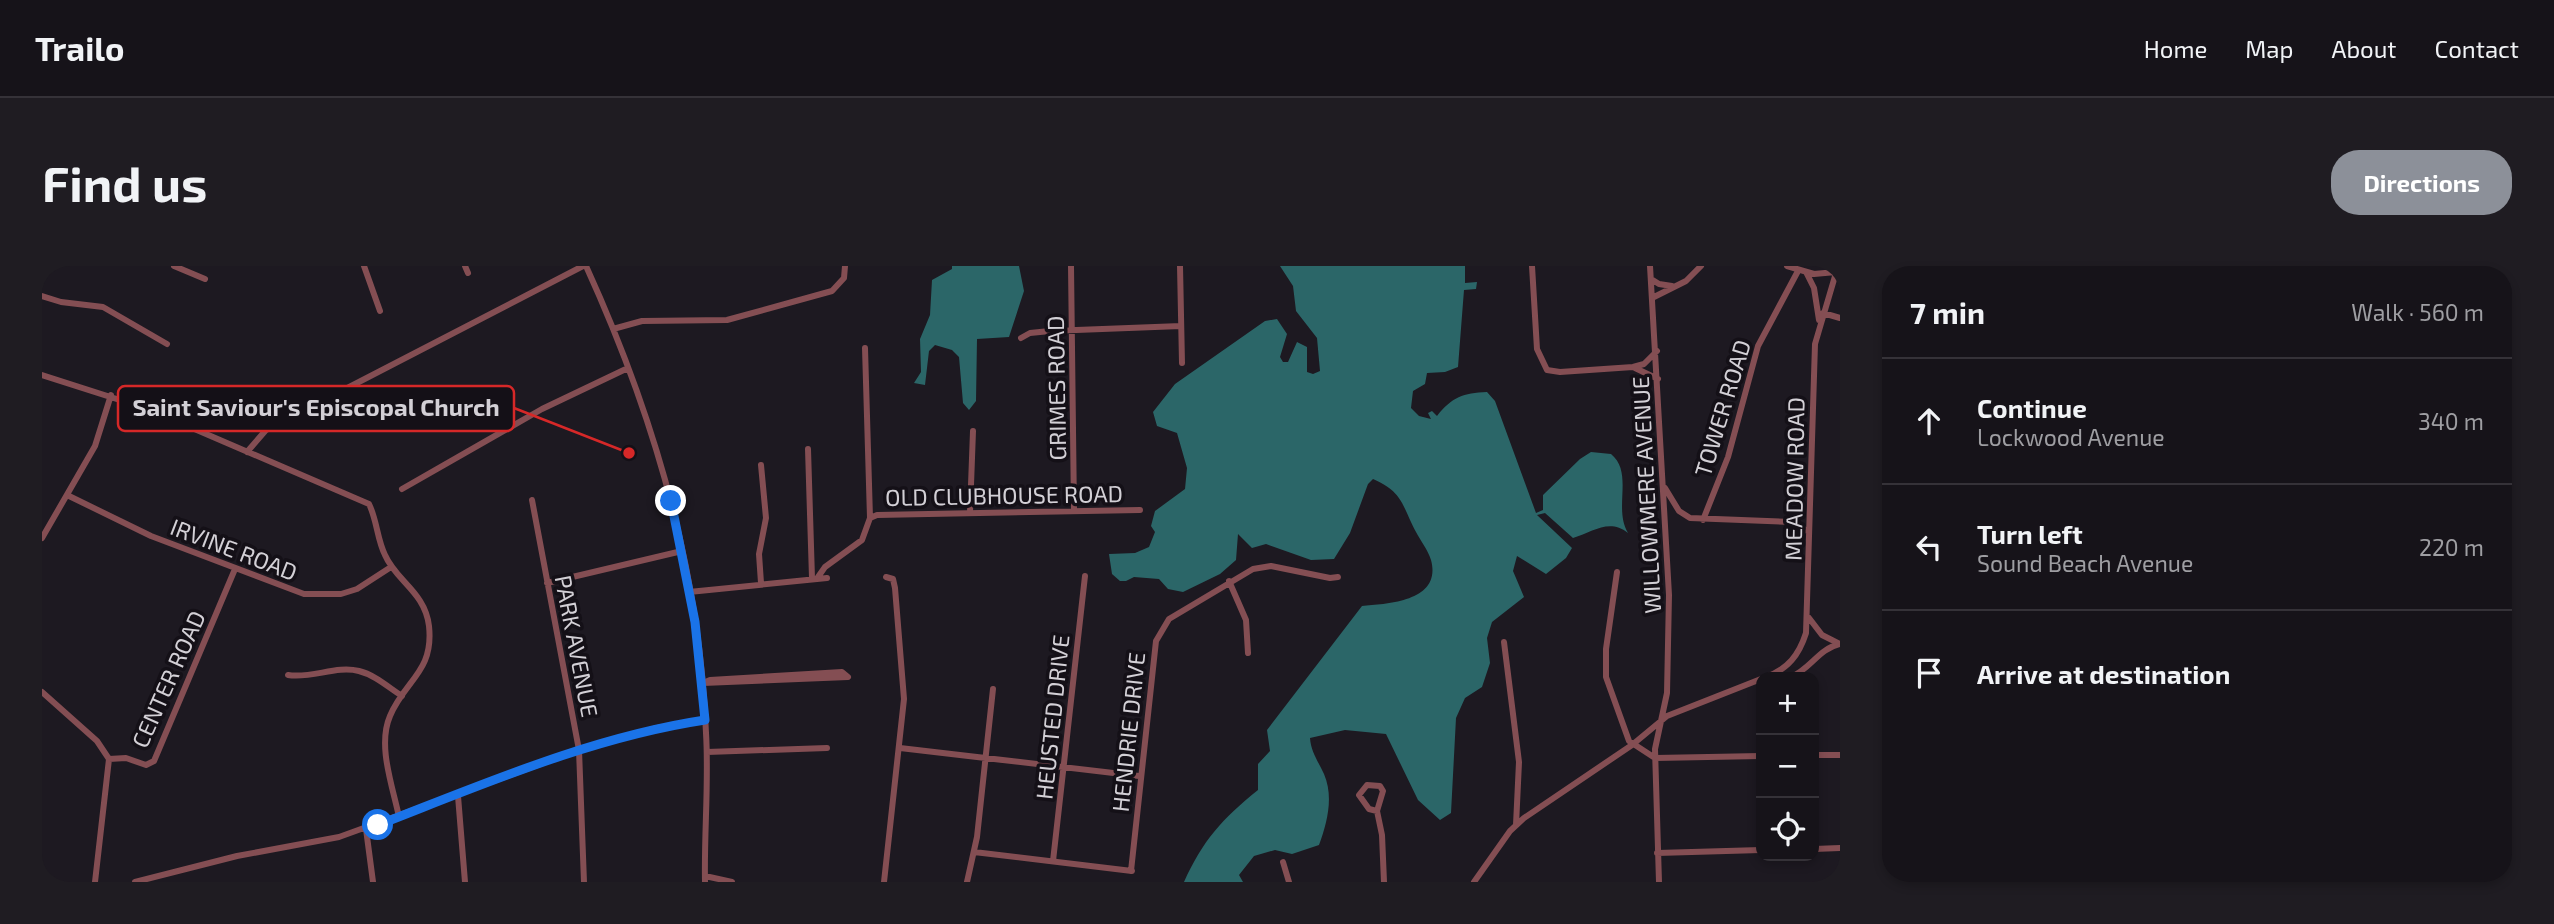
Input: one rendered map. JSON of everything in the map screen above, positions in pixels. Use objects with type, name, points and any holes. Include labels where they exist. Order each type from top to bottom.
[{"type":"street","points":[[174,266],[205,279]]},
{"type":"street","points":[[364,266],[380,310]]},
{"type":"street","points":[[247,452],[266,429],[584,266],[613,329],[657,449],[682,551],[703,683],[707,752],[705,879],[732,882]]},
{"type":"street","points":[[613,329],[642,321],[712,322],[739,317],[832,291],[844,278],[845,266]]},
{"type":"street","name":"GRIMES ROAD","points":[[1071,266],[1074,510]]},
{"type":"street","points":[[1180,266],[1182,363]]},
{"type":"street","points":[[1532,266],[1537,349],[1544,369],[1560,372],[1633,368],[1644,364],[1657,351]]},
{"type":"street","name":"WILLOWMERE AVENUE","points":[[1650,266],[1664,487],[1669,660],[1665,706],[1660,721]]},
{"type":"street","points":[[1653,298],[1686,281],[1701,266]]},
{"type":"street","points":[[1787,266],[1802,271],[1838,269]]},
{"type":"street","name":"MEADOW ROAD","points":[[1777,672],[1786,667],[1802,648],[1809,616],[1815,344],[1838,269]]},
{"type":"street","points":[[1802,271],[1814,288],[1820,322]]},
{"type":"street","name":"TOWER ROAD","points":[[1703,520],[1728,457],[1758,346],[1802,271]]},
{"type":"street","points":[[1651,279],[1660,285],[1674,285]]},
{"type":"street","points":[[42,296],[61,302],[103,307],[167,344]]},
{"type":"street","points":[[1823,313],[1840,318]]},
{"type":"street","points":[[1021,338],[1030,333],[1181,326]]},
{"type":"street","points":[[815,578],[862,540],[870,518],[865,348]]},
{"type":"street","points":[[402,489],[542,409],[628,368]]},
{"type":"street","points":[[1633,368],[1658,379]]},
{"type":"street","points":[[42,375],[111,396],[369,503],[391,568],[405,578],[416,594],[429,624],[428,656],[420,675],[389,717],[386,746],[400,817]]},
{"type":"street","points":[[42,538],[95,446],[111,396]]},
{"type":"street","points":[[970,512],[973,430]]},
{"type":"street","points":[[808,449],[815,578]]},
{"type":"street","points":[[761,466],[766,518],[759,554],[761,583]]},
{"type":"street","points":[[1664,487],[1683,514],[1703,520],[1793,522],[1810,516]]},
{"type":"street","name":"IRVINE ROAD","points":[[68,495],[122,524],[290,590],[327,596],[358,589],[391,568]]},
{"type":"street","name":"PARK AVENUE","points":[[531,500],[579,750],[584,882]]},
{"type":"street","name":"OLD CLUBHOUSE ROAD","points":[[870,518],[877,515],[970,512],[1140,510]]},
{"type":"street","points":[[1793,522],[1810,532]]},
{"type":"street","points":[[547,583],[682,551]]},
{"type":"street","name":"HENDRIE DRIVE","points":[[1054,861],[1133,871],[1139,776],[1158,632],[1169,620],[1229,581],[1253,569],[1271,566],[1330,578],[1338,576]]},
{"type":"street","name":"CENTER ROAD","points":[[109,759],[126,758],[146,765],[154,761],[234,569]]},
{"type":"street","points":[[1617,572],[1607,636],[1606,677],[1632,745]]},
{"type":"street","name":"HEUSTED DRIVE","points":[[1054,861],[1085,576]]},
{"type":"street","points":[[689,592],[827,578]]},
{"type":"street","points":[[884,882],[900,748],[904,683],[889,578]]},
{"type":"street","points":[[1229,581],[1246,620],[1248,653]]},
{"type":"street","points":[[1809,616],[1822,635],[1840,644]]},
{"type":"street","points":[[1504,642],[1520,762],[1516,825]]},
{"type":"street","points":[[1803,672],[1822,652],[1840,644]]},
{"type":"street","points":[[288,675],[302,677],[358,670],[375,677],[402,696]]},
{"type":"street","points":[[842,672],[849,675],[828,680],[703,683],[710,680],[842,672]]},
{"type":"street","points":[[1474,882],[1516,825],[1632,745],[1660,721],[1756,681]]},
{"type":"street","points":[[967,882],[974,852],[993,689]]},
{"type":"street","points":[[42,692],[97,741],[109,759],[95,881],[105,882]]},
{"type":"street","points":[[135,882],[237,856],[314,844],[400,817],[579,750],[657,728],[705,720]]},
{"type":"street","points":[[1659,882],[1655,758],[1660,721]]},
{"type":"street","points":[[1632,745],[1644,748],[1655,758],[1756,757]]},
{"type":"street","points":[[707,752],[827,748]]},
{"type":"street","points":[[900,748],[1139,776]]},
{"type":"street","points":[[1819,755],[1840,755]]},
{"type":"street","points":[[1377,811],[1369,808],[1359,795],[1367,785],[1380,786],[1383,791],[1377,811],[1382,835],[1384,882]]},
{"type":"street","points":[[458,796],[465,882]]},
{"type":"street","points":[[366,829],[373,882]]},
{"type":"street","points":[[1819,849],[1840,848]]},
{"type":"street","points":[[1657,853],[1756,850]]},
{"type":"street","points":[[974,852],[1054,861]]},
{"type":"street","points":[[1283,862],[1289,882]]},
{"type":"water","points":[[952,266],[1019,266],[1024,291],[1009,337],[977,339],[976,401],[969,410],[963,403],[959,357],[952,350],[935,345],[929,351],[925,385],[914,383],[921,372],[920,339],[930,315],[932,280],[952,269]]},
{"type":"water","points":[[1280,266],[1465,266],[1465,283],[1477,282],[1476,289],[1464,290],[1458,367],[1445,372],[1427,373],[1425,384],[1413,391],[1411,408],[1419,416],[1431,419],[1428,413],[1432,411],[1437,416],[1459,397],[1487,392],[1495,401],[1536,513],[1543,510],[1543,495],[1580,459],[1591,452],[1611,454],[1621,471],[1622,513],[1628,533],[1608,526],[1573,538],[1545,513],[1537,515],[1572,548],[1566,558],[1546,574],[1517,556],[1513,571],[1524,597],[1492,622],[1487,638],[1490,663],[1482,687],[1465,698],[1456,718],[1451,813],[1440,820],[1418,800],[1386,734],[1345,730],[1310,738],[1329,792],[1327,819],[1319,845],[1292,854],[1275,850],[1254,856],[1239,875],[1243,882],[1184,882],[1215,831],[1258,790],[1258,764],[1270,751],[1267,730],[1362,606],[1411,598],[1429,584],[1432,574],[1430,556],[1400,500],[1391,489],[1373,479],[1368,484],[1350,533],[1334,559],[1311,560],[1266,544],[1252,548],[1238,534],[1236,560],[1220,574],[1183,592],[1168,589],[1159,579],[1134,577],[1120,581],[1112,574],[1109,554],[1135,553],[1149,547],[1155,532],[1151,526],[1155,511],[1185,489],[1187,468],[1177,433],[1157,426],[1153,412],[1175,384],[1265,321],[1277,319],[1287,334],[1280,357],[1283,362],[1288,362],[1297,342],[1307,347],[1307,372],[1313,374],[1320,371],[1317,338],[1296,311],[1293,286]]},
{"type":"place","name":"Saint Saviour's Episcopal Church","points":[[629,453]]},
{"type":"route","points":[[378,825],[579,750],[657,728],[705,720],[695,622],[671,501]]}]
